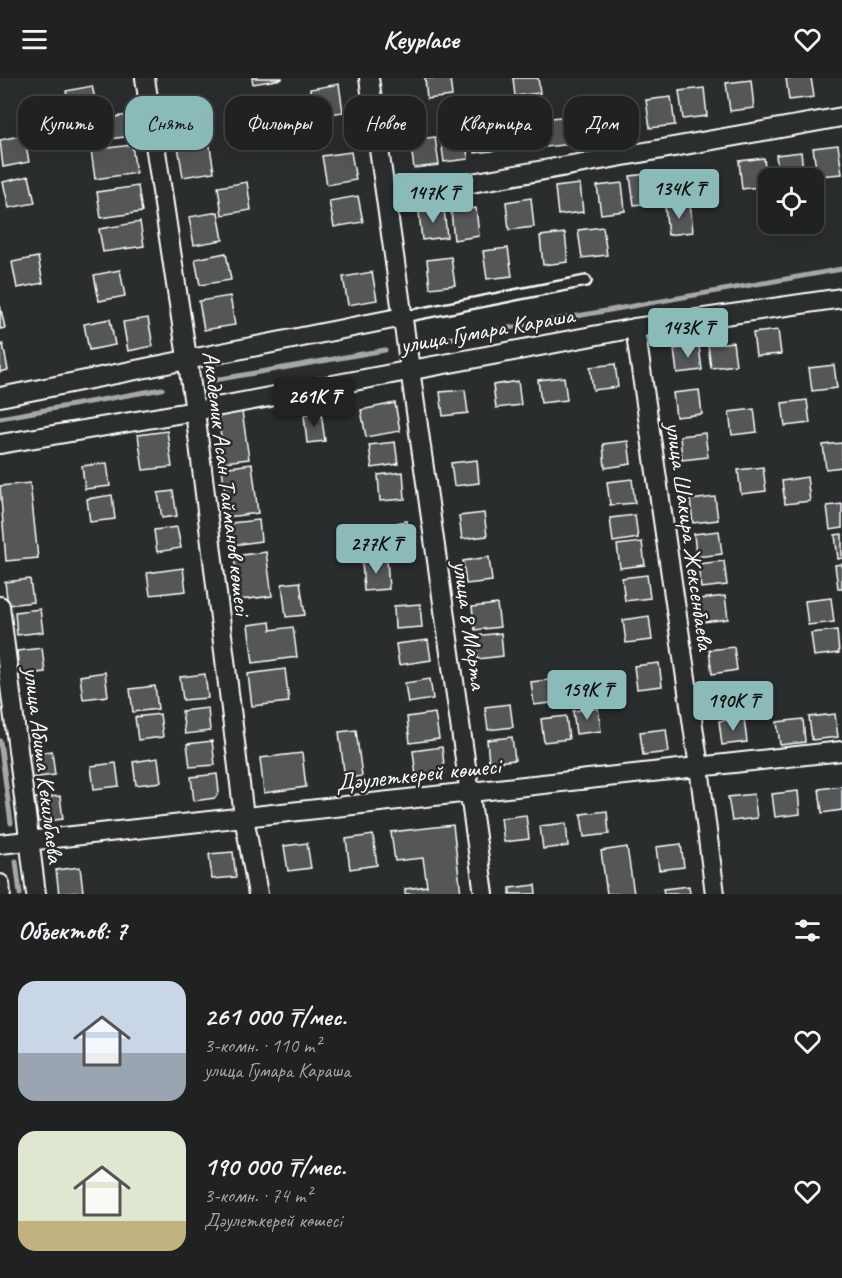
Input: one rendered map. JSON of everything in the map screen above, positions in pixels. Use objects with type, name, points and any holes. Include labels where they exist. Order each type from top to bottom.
[{"type":"street","name":"Академик Асан Тайманов көшесі","points":[[145,78],[188,359],[244,817],[258,894]]},
{"type":"street","name":"улица 8 Марта","points":[[369,78],[484,894]]},
{"type":"street","points":[[387,198],[842,117]]},
{"type":"street","name":"улица Гумара Караша","points":[[0,444],[195,411],[409,368],[635,328],[842,298]]},
{"type":"street","name":"улица Гумара Караша","points":[[0,397],[403,317]]},
{"type":"street","name":"улица Шакира Жексенбаева","points":[[635,328],[699,767],[715,894]]},
{"type":"street","name":"улица Абиша Кекилбаева","points":[[0,606],[36,894]]},
{"type":"street","name":"Дәулеткерей көшесі","points":[[0,844],[842,751]]},
{"type":"street","points":[[0,884],[1,894]]},
{"type":"lane","points":[[403,317],[586,281]]},
{"type":"building","points":[[252,78],[282,78],[282,79],[253,84]]},
{"type":"building","points":[[425,78],[450,78],[452,96],[427,99]]},
{"type":"building","points":[[513,78],[538,78],[540,93],[515,96]]},
{"type":"building","points":[[786,78],[811,78],[814,97],[789,100]]},
{"type":"building","points":[[751,80],[754,108],[730,111],[726,83]]},
{"type":"building","points":[[339,84],[343,112],[332,114],[332,96],[311,96],[310,89]]},
{"type":"building","points":[[92,86],[94,96],[67,96],[66,91]]},
{"type":"building","points":[[704,88],[707,116],[683,119],[679,91]]},
{"type":"building","points":[[671,97],[675,125],[650,128],[646,100]]},
{"type":"building","points":[[125,115],[125,137],[113,139],[113,117]]},
{"type":"building","points":[[564,116],[564,145],[552,146],[552,118]]},
{"type":"building","points":[[18,136],[18,150],[27,150],[29,162],[3,167],[0,140]]},
{"type":"building","points":[[435,137],[439,165],[414,168],[411,150],[426,150],[426,138]]},
{"type":"building","points":[[838,145],[842,174],[824,175],[824,168],[816,168],[813,148]]},
{"type":"building","points":[[125,146],[125,150],[133,150],[136,173],[95,179],[91,150],[113,150],[113,147]]},
{"type":"building","points":[[179,150],[210,150],[214,172],[183,177]]},
{"type":"building","points":[[442,150],[467,150],[468,159],[444,162]]},
{"type":"building","points":[[475,150],[500,150],[475,153]]},
{"type":"building","points":[[351,152],[356,180],[327,185],[322,156]]},
{"type":"building","points":[[801,152],[803,168],[778,168],[776,155]]},
{"type":"building","points":[[764,158],[765,168],[758,168],[758,187],[742,189],[739,161]]},
{"type":"building","points":[[655,173],[658,202],[634,205],[630,176]]},
{"type":"building","points":[[29,176],[35,203],[9,208],[3,182]]},
{"type":"building","points":[[247,182],[251,210],[222,215],[218,187]]},
{"type":"building","points":[[622,183],[625,211],[601,214],[597,186]]},
{"type":"building","points":[[580,184],[583,212],[558,215],[555,187]]},
{"type":"building","points":[[138,186],[142,212],[101,218],[97,192]]},
{"type":"building","points":[[358,196],[363,222],[334,227],[329,201]]},
{"type":"building","points":[[531,198],[534,227],[509,230],[506,202]]},
{"type":"building","points":[[690,204],[693,232],[668,235],[665,207]]},
{"type":"building","points":[[476,208],[479,236],[454,240],[451,211]]},
{"type":"building","points":[[444,209],[447,237],[422,240],[419,212]]},
{"type":"building","points":[[218,212],[223,240],[194,245],[189,217]]},
{"type":"building","points":[[140,222],[144,246],[103,252],[99,229]]},
{"type":"building","points":[[603,227],[607,255],[582,258],[578,230]]},
{"type":"building","points":[[565,233],[568,262],[543,265],[540,236]]},
{"type":"building","points":[[508,248],[512,276],[487,279],[483,251]]},
{"type":"building","points":[[226,253],[231,280],[200,285],[195,259]]},
{"type":"building","points":[[38,257],[43,283],[17,288],[12,262]]},
{"type":"building","points":[[451,257],[455,285],[430,288],[427,260]]},
{"type":"building","points":[[120,270],[125,296],[99,301],[94,275]]},
{"type":"building","points":[[372,272],[377,300],[348,305],[343,277]]},
{"type":"building","points":[[230,296],[235,325],[204,330],[199,301]]},
{"type":"building","points":[[0,305],[5,328],[0,329]]},
{"type":"building","points":[[148,318],[153,346],[128,351],[123,322]]},
{"type":"building","points":[[110,319],[115,345],[89,350],[84,324]]},
{"type":"building","points":[[778,330],[781,354],[756,356],[753,333]]},
{"type":"building","points":[[733,342],[736,365],[711,368],[708,345]]},
{"type":"building","points":[[3,344],[8,370],[0,372],[0,345]]},
{"type":"building","points":[[699,346],[702,370],[677,373],[674,349]]},
{"type":"building","points":[[615,364],[618,387],[593,390],[590,367]]},
{"type":"building","points":[[834,365],[837,388],[812,391],[809,368]]},
{"type":"building","points":[[564,377],[567,400],[541,403],[538,380]]},
{"type":"building","points":[[518,381],[521,405],[496,408],[493,385]]},
{"type":"building","points":[[465,390],[468,413],[443,416],[440,392]]},
{"type":"building","points":[[699,390],[702,414],[676,417],[673,393]]},
{"type":"building","points":[[807,400],[810,423],[785,426],[782,403]]},
{"type":"building","points":[[395,403],[400,431],[366,437],[361,410]]},
{"type":"building","points":[[754,409],[757,432],[732,435],[729,412]]},
{"type":"building","points":[[242,411],[249,459],[224,462],[218,414]]},
{"type":"building","points":[[321,412],[325,441],[307,443],[304,415]]},
{"type":"building","points":[[167,431],[172,467],[143,470],[138,435]]},
{"type":"building","points":[[705,433],[708,457],[682,460],[680,436]]},
{"type":"building","points":[[628,441],[631,464],[605,468],[603,444]]},
{"type":"building","points":[[395,442],[398,464],[372,468],[369,445]]},
{"type":"building","points":[[842,443],[842,467],[826,469],[823,445]]},
{"type":"building","points":[[477,460],[479,483],[454,486],[451,463]]},
{"type":"building","points":[[107,463],[110,486],[85,489],[82,466]]},
{"type":"building","points":[[252,464],[258,513],[228,517],[222,468]]},
{"type":"building","points":[[763,467],[766,491],[741,494],[738,470]]},
{"type":"building","points":[[403,472],[405,499],[380,501],[378,475]]},
{"type":"building","points":[[807,477],[810,501],[785,504],[782,481]]},
{"type":"building","points":[[632,479],[635,503],[610,505],[607,482]]},
{"type":"building","points":[[30,483],[38,558],[6,561],[0,486]]},
{"type":"building","points":[[173,491],[177,516],[162,518],[158,493]]},
{"type":"building","points":[[112,495],[115,519],[90,522],[87,499]]},
{"type":"building","points":[[715,497],[718,520],[693,523],[690,500]]},
{"type":"building","points":[[842,504],[842,528],[830,530],[827,506]]},
{"type":"building","points":[[484,513],[487,536],[462,539],[459,516]]},
{"type":"building","points":[[635,515],[638,538],[613,542],[610,518]]},
{"type":"building","points":[[259,520],[261,541],[234,545],[231,523]]},
{"type":"building","points":[[407,521],[411,548],[391,552],[386,525]]},
{"type":"building","points":[[177,527],[181,548],[157,552],[154,530]]},
{"type":"building","points":[[719,531],[722,554],[696,557],[694,534]]},
{"type":"building","points":[[842,534],[842,558],[838,559],[835,535]]},
{"type":"building","points":[[642,542],[645,565],[620,568],[617,545]]},
{"type":"building","points":[[266,552],[272,596],[240,600],[234,556]]},
{"type":"building","points":[[489,557],[492,581],[466,584],[463,561]]},
{"type":"building","points":[[387,559],[389,589],[364,591],[362,561]]},
{"type":"building","points":[[724,561],[727,585],[701,588],[698,564]]},
{"type":"building","points":[[842,564],[842,588],[838,588],[835,565]]},
{"type":"building","points":[[183,568],[186,591],[150,595],[147,573]]},
{"type":"building","points":[[647,575],[650,598],[625,601],[622,578]]},
{"type":"building","points":[[30,579],[33,602],[8,605],[5,582]]},
{"type":"building","points":[[300,582],[305,615],[286,617],[282,584]]},
{"type":"building","points":[[725,596],[728,619],[703,622],[700,599]]},
{"type":"building","points":[[831,598],[834,622],[808,625],[805,601]]},
{"type":"building","points":[[420,604],[422,627],[395,629],[394,606]]},
{"type":"building","points":[[497,604],[500,627],[475,630],[472,607]]},
{"type":"building","points":[[40,609],[43,632],[17,635],[15,612]]},
{"type":"building","points":[[649,616],[652,640],[626,643],[623,620]]},
{"type":"building","points":[[270,622],[271,630],[293,627],[297,657],[253,663],[248,625]]},
{"type":"building","points":[[837,630],[839,653],[814,656],[811,633]]},
{"type":"building","points":[[501,633],[503,656],[478,659],[475,636]]},
{"type":"building","points":[[428,640],[431,660],[399,665],[396,644]]},
{"type":"building","points":[[734,647],[737,670],[712,674],[709,650]]},
{"type":"building","points":[[42,648],[45,672],[19,675],[17,651]]},
{"type":"building","points":[[659,663],[662,686],[637,689],[634,666]]},
{"type":"building","points":[[285,669],[289,702],[252,706],[248,674]]},
{"type":"building","points":[[105,672],[108,696],[83,699],[80,676]]},
{"type":"building","points":[[205,674],[208,698],[183,700],[180,677]]},
{"type":"building","points":[[430,679],[433,699],[408,703],[405,683]]},
{"type":"building","points":[[556,679],[559,702],[534,705],[531,682]]},
{"type":"building","points":[[155,686],[158,709],[133,712],[130,689]]},
{"type":"building","points":[[510,704],[513,727],[488,730],[485,707]]},
{"type":"building","points":[[208,708],[210,731],[185,734],[182,711]]},
{"type":"building","points":[[598,708],[601,731],[576,734],[573,711]]},
{"type":"building","points":[[435,713],[439,739],[410,743],[407,717]]},
{"type":"building","points":[[160,714],[163,737],[138,740],[135,717]]},
{"type":"building","points":[[835,714],[838,737],[812,740],[809,717]]},
{"type":"building","points":[[566,716],[569,739],[544,742],[541,719]]},
{"type":"building","points":[[744,718],[747,742],[722,745],[719,721]]},
{"type":"building","points":[[803,719],[805,742],[780,745],[777,722]]},
{"type":"building","points":[[666,729],[669,752],[643,755],[640,732]]},
{"type":"building","points":[[356,730],[362,776],[345,779],[339,732]]},
{"type":"building","points":[[512,737],[515,760],[489,763],[487,740]]},
{"type":"building","points":[[212,741],[215,765],[190,767],[187,744]]},
{"type":"building","points":[[442,747],[445,773],[416,776],[413,751]]},
{"type":"building","points":[[52,751],[55,775],[30,778],[27,754]]},
{"type":"building","points":[[302,753],[306,787],[264,793],[260,758]]},
{"type":"building","points":[[158,758],[161,782],[136,785],[133,762]]},
{"type":"building","points":[[116,763],[119,786],[94,789],[91,766]]},
{"type":"building","points":[[217,774],[219,792],[215,798],[194,801],[191,777]]},
{"type":"building","points":[[842,786],[842,810],[822,813],[819,789]]},
{"type":"building","points":[[798,791],[800,814],[775,817],[772,794]]},
{"type":"building","points":[[754,794],[757,818],[732,821],[728,797]]},
{"type":"building","points":[[60,796],[63,819],[38,822],[35,798]]},
{"type":"building","points":[[607,811],[609,834],[584,837],[581,814]]},
{"type":"building","points":[[526,815],[529,839],[504,842],[501,818]]},
{"type":"building","points":[[566,823],[568,846],[543,849],[540,826]]},
{"type":"building","points":[[453,825],[461,894],[405,894],[405,889],[427,886],[423,858],[395,861],[391,832]]},
{"type":"building","points":[[373,835],[377,865],[350,869],[346,839]]},
{"type":"building","points":[[307,843],[311,868],[288,871],[284,846]]},
{"type":"building","points":[[681,844],[684,867],[659,870],[656,847]]},
{"type":"building","points":[[627,847],[634,894],[607,894],[601,851]]},
{"type":"building","points":[[233,852],[236,877],[212,879],[209,854]]},
{"type":"building","points":[[80,867],[83,892],[59,894],[56,870]]},
{"type":"building","points":[[535,885],[536,894],[510,894],[510,888]]},
{"type":"building","points":[[689,886],[690,894],[664,894],[663,889]]},
{"type":"waterway","points":[[430,342],[842,269]]},
{"type":"waterway","points":[[209,381],[385,350]]},
{"type":"waterway","points":[[0,418],[162,389]]},
{"type":"waterway","points":[[0,741],[11,823]]},
{"type":"waterway","points":[[16,861],[20,894]]}]
